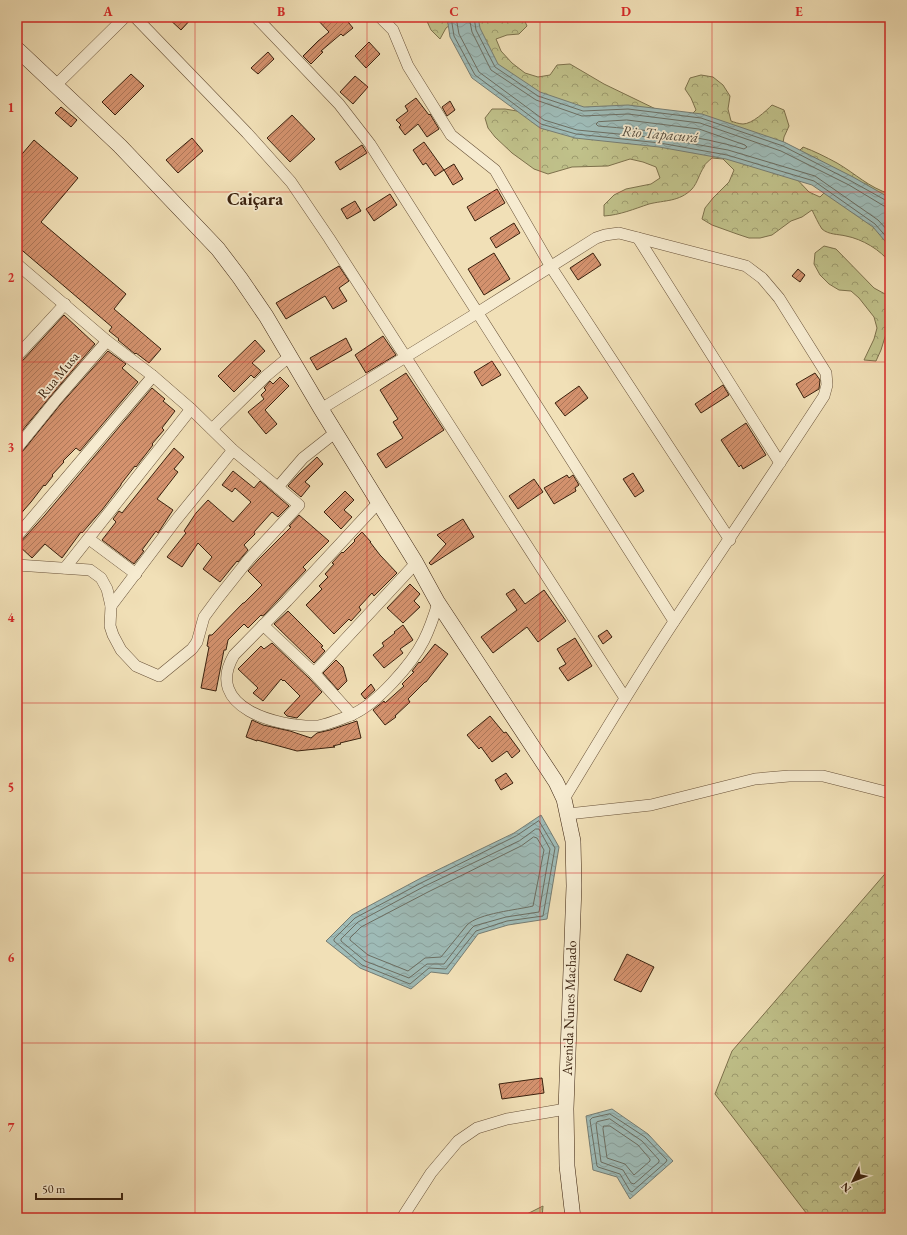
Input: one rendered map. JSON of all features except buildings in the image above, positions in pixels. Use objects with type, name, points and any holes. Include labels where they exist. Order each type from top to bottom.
[{"type":"main road","name":"Avenida Nunes Machado","points":[[17,49],[120,146],[218,249],[240,278],[262,310],[416,563],[438,603],[556,782],[564,798],[573,841],[574,886],[566,1109],[567,1166],[573,1218]]},
{"type":"street","points":[[56,85],[125,17]]},
{"type":"street","points":[[135,17],[247,133],[291,182],[406,356],[625,698]]},
{"type":"street","points":[[256,17],[339,104],[370,144],[674,621]]},
{"type":"street","points":[[380,17],[393,30],[408,66],[452,135],[495,170],[551,267],[730,540]]},
{"type":"street","points":[[321,408],[477,313],[596,238],[619,234],[746,266],[762,278],[779,298],[826,373],[827,385],[824,396],[730,540],[674,621],[564,798]]},
{"type":"street","points":[[638,238],[780,464]]},
{"type":"street","points":[[17,265],[107,341],[153,376],[191,409],[233,450],[299,505],[249,559],[218,598],[204,617],[197,642],[192,649],[159,676],[136,666],[121,650],[110,626],[111,606],[107,589],[101,578],[90,570],[17,565]]},
{"type":"street","points":[[17,356],[65,304]]},
{"type":"street","name":"Rua Musa","points":[[17,448],[55,400],[107,341]]},
{"type":"street","points":[[212,429],[266,376],[290,356]]},
{"type":"street","points":[[17,536],[153,376]]},
{"type":"street","points":[[65,568],[191,409]]},
{"type":"street","points":[[278,487],[303,458],[336,432]]},
{"type":"street","points":[[111,606],[176,520],[233,450]]},
{"type":"street","points":[[378,502],[234,655],[228,666],[226,674],[227,686],[234,700],[254,714],[279,723],[318,726],[352,715],[382,693],[414,656],[432,624],[438,603]]},
{"type":"street","points":[[89,538],[136,574]]},
{"type":"street","points":[[314,673],[416,563]]},
{"type":"street","points":[[263,625],[314,673],[352,715]]},
{"type":"street","points":[[568,814],[651,805],[754,778],[824,776],[890,793]]},
{"type":"street","points":[[402,1218],[431,1173],[458,1141],[477,1128],[507,1119],[566,1109]]},
{"type":"green space","points":[[425,17],[523,17],[527,26],[519,34],[507,35],[496,39],[501,51],[512,63],[525,73],[538,77],[550,75],[557,65],[570,64],[604,84],[664,113],[688,118],[696,110],[685,89],[690,78],[701,75],[713,77],[723,85],[730,96],[728,109],[731,121],[740,124],[750,122],[759,117],[772,105],[784,110],[789,126],[784,137],[782,149],[791,173],[809,192],[820,197],[828,189],[795,155],[803,147],[837,163],[869,184],[890,194],[890,263],[882,254],[865,242],[852,237],[831,233],[822,229],[812,210],[802,217],[791,221],[772,235],[760,238],[749,238],[712,225],[702,219],[705,208],[729,182],[734,170],[723,159],[712,158],[707,162],[692,189],[682,196],[672,200],[649,204],[621,213],[604,216],[604,205],[614,195],[626,189],[651,184],[660,178],[656,167],[630,159],[608,166],[572,167],[548,174],[534,169],[512,153],[495,137],[488,128],[485,118],[492,109],[517,111],[532,100],[454,22],[446,28],[440,39],[431,30]]},
{"type":"green space","points":[[824,246],[836,249],[874,288],[885,294],[890,290],[890,328],[876,361],[864,360],[874,339],[877,328],[874,317],[859,298],[851,291],[839,290],[829,284],[820,275],[814,264],[815,253]]},
{"type":"green space","points":[[890,868],[890,1218],[810,1218],[715,1094],[732,1051]]},
{"type":"green space","points":[[543,1206],[542,1218],[519,1218]]},
{"type":"water","name":"Rio Tapacurá","points":[[447,17],[478,17],[480,28],[498,64],[540,92],[584,107],[628,105],[702,114],[784,142],[853,177],[890,198],[890,247],[873,227],[812,185],[726,159],[659,147],[575,138],[540,128],[472,78],[450,37]]},
{"type":"water","points":[[541,815],[559,847],[547,919],[508,925],[478,934],[448,974],[431,972],[411,989],[360,968],[326,941],[352,915],[421,878],[514,833]]},
{"type":"water","points":[[612,1109],[648,1134],[673,1161],[630,1199],[617,1177],[593,1170],[586,1116]]},
{"type":"district","name":"Caiçara","points":[[255,199]]}]
